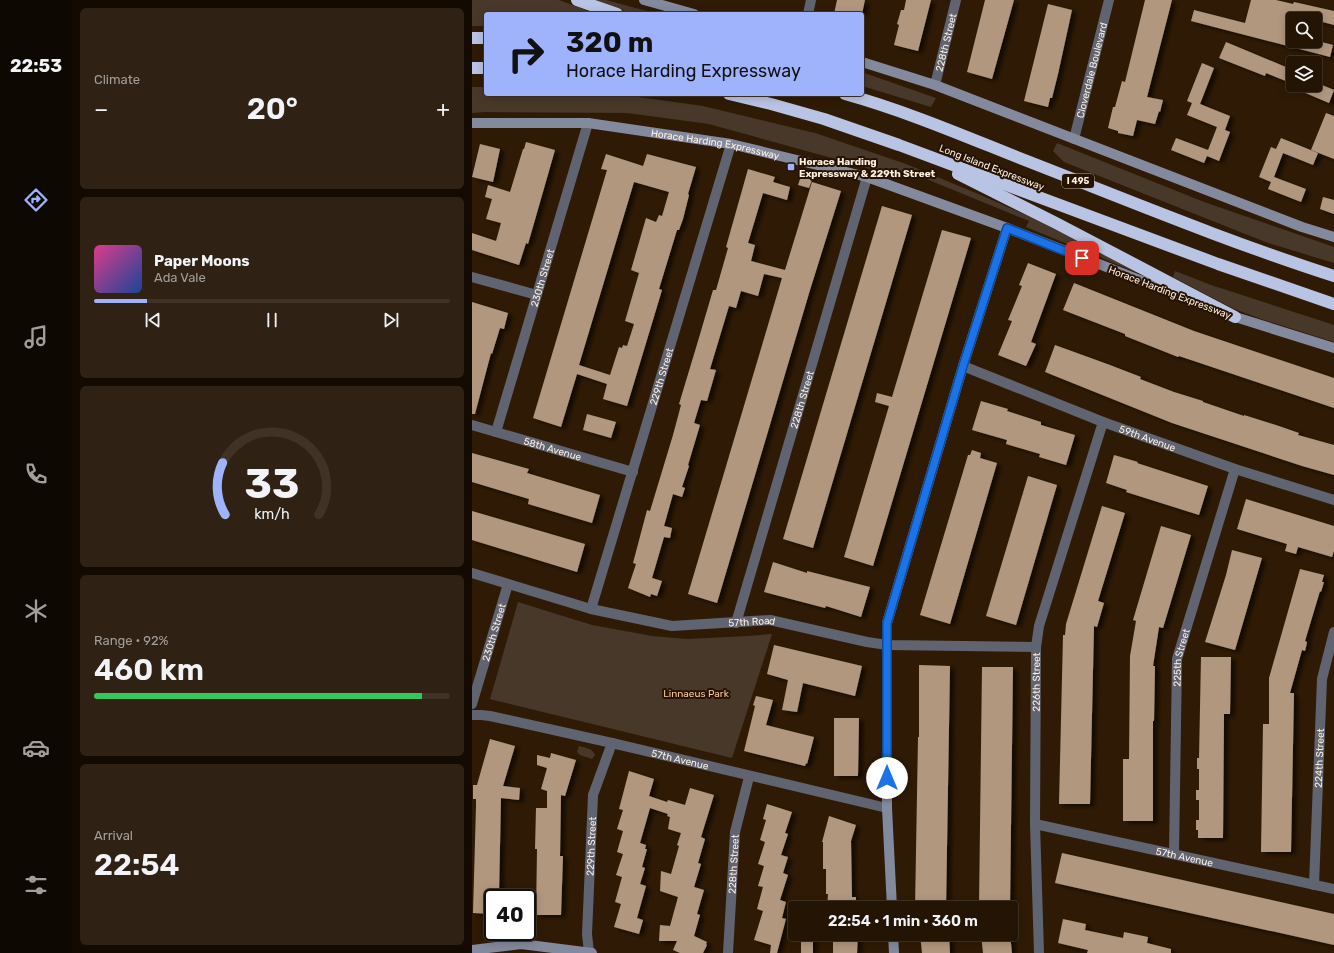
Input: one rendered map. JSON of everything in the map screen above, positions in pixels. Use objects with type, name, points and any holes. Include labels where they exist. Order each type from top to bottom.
[{"type":"highway","points":[[577,0],[610,12]]},
{"type":"highway","points":[[472,38],[484,38]]},
{"type":"highway","points":[[472,68],[484,68]]},
{"type":"highway","name":"Long Island Expressway","points":[[737,96],[824,119],[899,145],[1218,264],[1334,304]]},
{"type":"highway","name":"Long Island Expressway","points":[[853,96],[868,100],[949,130],[1228,240],[1334,276]]},
{"type":"highway","points":[[899,145],[1056,223],[1235,317]]},
{"type":"highway","points":[[1310,268],[1334,273]]},
{"type":"main road","points":[[644,0],[662,2],[689,12]]},
{"type":"main road","points":[[864,63],[935,85],[1302,228],[1334,237]]},
{"type":"main road","name":"Horace Harding Expressway","points":[[472,124],[588,123],[731,144],[867,177],[1007,228],[1235,317],[1334,348]]},
{"type":"main road","points":[[892,901],[887,808],[887,623],[963,366],[1007,228]]},
{"type":"main road","points":[[893,941],[894,953]]},
{"type":"main road","points":[[472,950],[521,944],[590,953]]},
{"type":"street","points":[[808,12],[811,0]]},
{"type":"street","name":"228th Street","points":[[935,85],[956,0]]},
{"type":"street","name":"Cloverdale Boulevard","points":[[1074,139],[1109,0]]},
{"type":"street","name":"230th Street","points":[[496,432],[588,123]]},
{"type":"street","name":"229th Street","points":[[591,609],[731,144]]},
{"type":"street","name":"228th Street","points":[[736,623],[867,177]]},
{"type":"street","points":[[472,277],[537,295]]},
{"type":"street","name":"59th Avenue","points":[[963,366],[1103,422],[1235,469],[1334,500]]},
{"type":"street","name":"226th Street","points":[[1040,953],[1035,824],[1036,648],[1039,626],[1103,422]]},
{"type":"street","name":"58th Avenue","points":[[472,425],[633,472]]},
{"type":"street","name":"225th Street","points":[[1174,854],[1177,659],[1235,469]]},
{"type":"street","name":"57th Road","points":[[472,574],[591,609],[672,626],[770,620],[867,642],[887,645],[1036,648]]},
{"type":"street","name":"230th Street","points":[[472,704],[508,584]]},
{"type":"street","name":"224th Street","points":[[1314,885],[1322,679],[1334,632]]},
{"type":"street","name":"57th Avenue","points":[[472,715],[486,715],[612,743],[749,777],[887,808]]},
{"type":"street","name":"229th Street","points":[[590,953],[587,934],[593,795],[612,743]]},
{"type":"street","name":"228th Street","points":[[728,953],[735,832],[749,777]]},
{"type":"street","name":"57th Avenue","points":[[1035,824],[1334,889]]},
{"type":"green space","points":[[472,0],[559,0],[591,12],[484,12],[484,26],[472,26]]},
{"type":"green space","points":[[592,0],[606,0],[651,12],[627,12]]},
{"type":"green space","points":[[864,73],[936,98],[931,107],[864,87]]},
{"type":"green space","points":[[472,87],[484,87],[484,96],[630,96],[703,106],[815,133],[906,164],[983,196],[1037,220],[1150,278],[1026,227],[1029,221],[907,171],[904,178],[709,124],[627,113],[472,113]]},
{"type":"green space","points":[[1057,143],[1204,202],[1334,247],[1334,263],[1268,243],[1064,162],[1053,151]]},
{"type":"green space","points":[[1175,271],[1211,285],[1334,325],[1334,342],[1261,319],[1232,308],[1173,277]]},
{"type":"green space","name":"Linnaeus Park","points":[[518,602],[592,625],[652,636],[686,639],[772,634],[732,758],[490,699]]},
{"type":"green space","points":[[579,746],[592,751],[595,755],[592,759],[580,755],[577,752]]},
{"type":"building","points":[[837,0],[865,0],[862,12],[834,12]]},
{"type":"building","points":[[906,0],[931,0],[918,51],[894,45],[899,25],[897,24],[901,10],[904,10]]},
{"type":"building","points":[[985,0],[1014,0],[992,79],[967,72]]},
{"type":"building","points":[[1145,0],[1172,0],[1147,97],[1163,100],[1160,112],[1159,111],[1155,124],[1137,120],[1133,136],[1118,133],[1118,131],[1108,128],[1113,107],[1115,107],[1122,81],[1125,82]]},
{"type":"building","points":[[1251,0],[1276,0],[1293,4],[1294,2],[1334,11],[1334,25],[1322,22],[1322,12],[1286,12],[1286,46],[1191,21],[1194,10],[1245,23]]},
{"type":"building","points":[[1048,4],[1072,10],[1058,74],[1052,98],[1050,98],[1048,107],[1024,101]]},
{"type":"building","points":[[1226,42],[1286,67],[1286,81],[1266,73],[1265,76],[1219,58]]},
{"type":"building","points":[[1322,42],[1333,45],[1330,57],[1295,48],[1322,48]]},
{"type":"building","points":[[1202,63],[1214,68],[1200,104],[1230,116],[1225,130],[1230,132],[1219,161],[1207,156],[1204,163],[1171,150],[1176,138],[1208,150],[1217,127],[1187,115],[1192,103],[1187,101]]},
{"type":"building","points":[[1322,85],[1334,90],[1329,103],[1303,92],[1322,92]]},
{"type":"building","points":[[1326,113],[1334,116],[1334,159],[1311,150]]},
{"type":"building","points":[[1281,138],[1318,153],[1313,165],[1283,153],[1274,177],[1306,189],[1301,202],[1268,189],[1271,182],[1259,177],[1271,147],[1276,149]]},
{"type":"building","points":[[526,142],[555,150],[528,244],[526,243],[519,265],[472,250],[472,233],[496,241],[501,223],[486,219],[492,199],[485,197],[488,185],[510,192]]},
{"type":"building","points":[[480,144],[500,149],[493,182],[472,177]]},
{"type":"building","points":[[606,154],[643,166],[647,154],[696,167],[688,194],[683,219],[679,230],[677,230],[659,289],[662,290],[627,406],[603,399],[607,384],[577,374],[561,427],[533,418],[607,170],[601,169]],"holes":[[[634,182],[669,192],[662,216],[659,215],[656,222],[646,218],[631,270],[639,273],[625,321],[634,324],[627,346],[623,345],[622,348],[619,347],[610,375],[579,365]]]},
{"type":"building","points":[[748,169],[775,177],[773,182],[790,187],[787,200],[763,193],[748,243],[755,245],[751,261],[785,270],[812,182],[841,191],[717,603],[688,594],[782,278],[764,274],[758,296],[741,291],[736,308],[729,306],[710,369],[716,370],[707,401],[701,400],[694,423],[700,425],[682,487],[685,488],[682,497],[673,494],[664,526],[672,528],[670,538],[664,537],[652,578],[662,581],[657,596],[651,594],[650,597],[628,588],[636,564],[633,563],[647,510],[650,511],[673,435],[681,405],[679,404],[713,290],[716,290],[728,248],[726,247]]},
{"type":"building","points":[[801,176],[812,180],[809,188],[798,185]]},
{"type":"building","points":[[1323,197],[1334,200],[1334,214],[1320,209]]},
{"type":"building","points":[[882,206],[912,215],[813,548],[783,539]]},
{"type":"building","points":[[942,230],[971,238],[873,566],[844,557],[889,406],[875,402],[877,393],[892,397]]},
{"type":"building","points":[[1028,263],[1056,274],[1031,342],[1036,344],[1026,366],[998,355],[1012,321],[1008,320],[1022,286],[1019,285]]},
{"type":"building","points":[[1074,283],[1194,331],[1334,378],[1334,408],[1179,356],[1178,357],[1125,336],[1125,334],[1063,310]]},
{"type":"building","points":[[472,302],[508,313],[504,329],[500,328],[492,354],[491,353],[475,414],[472,414]]},
{"type":"building","points":[[1055,345],[1141,377],[1140,379],[1174,392],[1244,416],[1276,425],[1299,433],[1298,435],[1334,445],[1334,475],[1302,466],[1172,423],[1045,372]]},
{"type":"building","points":[[981,401],[1008,409],[1007,411],[1041,422],[1041,425],[1075,435],[1066,465],[1039,457],[1040,454],[1006,444],[1007,440],[972,430]]},
{"type":"building","points":[[587,414],[616,422],[611,438],[583,430]]},
{"type":"building","points":[[972,450],[981,453],[980,458],[997,463],[950,624],[920,615],[968,455],[970,455]]},
{"type":"building","points":[[472,453],[529,469],[527,473],[600,495],[592,523],[528,504],[529,499],[472,482]]},
{"type":"building","points":[[1114,455],[1208,486],[1199,515],[1126,492],[1127,490],[1106,483]]},
{"type":"building","points":[[1028,476],[1057,485],[1016,625],[986,616]]},
{"type":"building","points":[[1246,499],[1334,526],[1334,551],[1332,557],[1298,547],[1296,554],[1285,551],[1287,544],[1237,529]]},
{"type":"building","points":[[1102,506],[1125,513],[1098,601],[1104,603],[1097,627],[1094,626],[1090,804],[1059,804],[1063,635],[1065,635],[1066,624]]},
{"type":"building","points":[[472,511],[585,544],[577,572],[472,540]]},
{"type":"building","points":[[1161,526],[1191,535],[1163,628],[1159,627],[1153,666],[1155,666],[1153,721],[1153,821],[1123,821],[1123,759],[1129,759],[1130,656],[1136,621],[1133,620]]},
{"type":"building","points":[[1232,550],[1262,558],[1235,650],[1205,642],[1226,575]]},
{"type":"building","points":[[773,562],[807,573],[807,571],[870,587],[861,617],[826,606],[825,608],[764,592]]},
{"type":"building","points":[[1300,569],[1324,575],[1322,582],[1324,582],[1305,641],[1307,642],[1305,651],[1302,650],[1290,693],[1294,693],[1291,852],[1261,852],[1263,724],[1269,724],[1269,678]]},
{"type":"building","points":[[774,645],[862,666],[855,696],[803,683],[797,712],[782,710],[788,680],[767,674]]},
{"type":"building","points":[[1201,657],[1231,657],[1230,714],[1224,714],[1223,838],[1198,838],[1198,830],[1196,830],[1196,820],[1199,820],[1199,800],[1196,800],[1196,790],[1199,790],[1199,769],[1197,769],[1197,758],[1199,758]]},
{"type":"building","points":[[919,665],[950,666],[946,901],[915,901]]},
{"type":"building","points":[[982,667],[1013,667],[1010,901],[979,901]]},
{"type":"building","points":[[756,696],[773,700],[766,725],[814,737],[807,764],[806,763],[805,766],[744,751]]},
{"type":"building","points":[[834,718],[859,718],[858,776],[834,776]]},
{"type":"building","points":[[490,739],[515,746],[503,786],[520,788],[519,800],[501,798],[499,889],[484,889],[484,914],[473,913],[476,799],[473,799],[473,785],[477,785]]},
{"type":"building","points":[[551,753],[576,760],[565,796],[561,795],[560,856],[563,856],[561,915],[536,915],[536,808],[547,808],[547,791],[541,789],[547,768],[537,765],[537,755],[550,758]]},
{"type":"building","points":[[629,771],[654,779],[649,796],[667,802],[668,800],[685,805],[690,788],[714,795],[701,837],[705,839],[698,863],[701,864],[694,887],[704,890],[697,914],[700,915],[694,936],[707,942],[703,953],[680,953],[673,950],[677,941],[659,941],[660,925],[670,926],[678,897],[660,891],[661,871],[671,874],[681,833],[668,829],[670,817],[667,816],[668,814],[650,808],[640,843],[646,845],[645,849],[647,849],[642,867],[645,868],[640,884],[646,886],[637,918],[643,920],[639,934],[614,927],[621,904],[615,902],[622,877],[616,875],[623,854],[617,852],[623,831],[617,829],[623,810],[619,809]]},
{"type":"building","points":[[767,804],[792,812],[785,833],[788,834],[781,855],[788,857],[783,873],[788,875],[780,900],[786,902],[782,918],[786,919],[777,953],[770,953],[771,945],[754,940],[763,911],[757,909],[763,887],[758,886],[764,866],[758,864],[765,842],[760,840],[766,820],[763,819]]},
{"type":"building","points":[[829,816],[856,825],[851,841],[852,897],[856,897],[856,901],[828,901],[826,869],[823,869],[822,842]]},
{"type":"building","points":[[1062,853],[1334,914],[1334,945],[1055,883]]},
{"type":"building","points":[[1063,919],[1086,924],[1085,930],[1123,938],[1124,932],[1148,937],[1147,943],[1171,949],[1171,953],[1087,953],[1088,950],[1058,943]]},
{"type":"building","points":[[801,941],[813,941],[813,953],[801,953]]},
{"type":"building","points":[[833,941],[858,941],[857,953],[833,953]]},
{"type":"building","points":[[921,941],[949,941],[950,953],[922,953]]},
{"type":"building","points":[[982,941],[1011,941],[1012,953],[983,953]]},
{"type":"place","name":"Horace Harding Expressway & 229th Street","points":[[791,167]]},
{"type":"route","points":[[887,778],[887,623],[963,366],[1007,228],[1082,258]]}]
